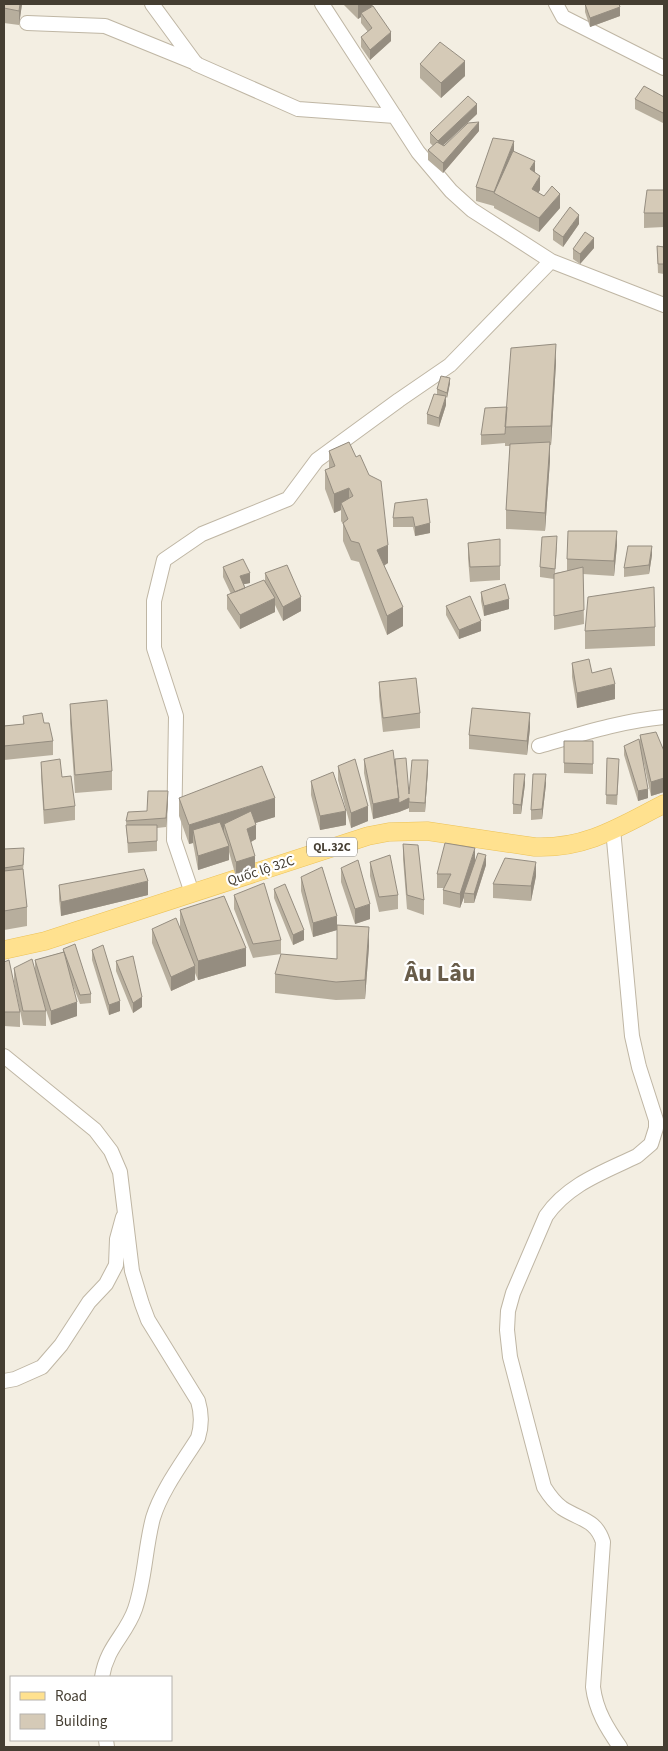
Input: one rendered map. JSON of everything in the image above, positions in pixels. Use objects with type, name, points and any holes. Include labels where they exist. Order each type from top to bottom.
[{"type":"main road","name":"Quốc lộ 32C","points":[[4,950],[45,941],[368,836],[389,832],[427,831],[551,848],[589,840],[664,804]]},
{"type":"street","points":[[152,4],[196,64]]},
{"type":"street","points":[[322,4],[418,152],[451,191],[472,210],[551,261],[664,305]]},
{"type":"street","points":[[556,4],[563,17],[664,68]]},
{"type":"street","points":[[27,23],[105,26],[298,108],[395,116]]},
{"type":"street","points":[[192,893],[174,840],[176,716],[154,648],[154,601],[164,560],[202,534],[288,499],[317,460],[450,365],[551,261]]},
{"type":"street","points":[[540,746],[610,726],[646,718],[664,717]]},
{"type":"street","points":[[613,829],[632,1036],[639,1067],[656,1120],[656,1128],[651,1144],[645,1150],[637,1156],[573,1188],[553,1206],[546,1216],[513,1293],[508,1312],[507,1330],[510,1357],[544,1487],[550,1496],[564,1509],[594,1526],[603,1542],[593,1687],[594,1700],[599,1713],[620,1747]]},
{"type":"street","points":[[4,1056],[95,1130],[104,1140],[114,1157],[120,1172],[132,1271],[142,1304],[148,1320],[198,1401],[202,1419],[198,1438],[156,1510],[136,1607],[128,1624],[112,1646],[102,1676]]},
{"type":"street","points":[[4,1382],[42,1367],[60,1346],[88,1302],[106,1284],[116,1265],[117,1239],[124,1210]]},
{"type":"building","points":[[4,4],[20,4],[19,11],[4,8]]},
{"type":"building","points":[[585,4],[619,4],[620,7],[590,18]]},
{"type":"building","points":[[373,6],[391,32],[370,50],[361,37],[372,28],[361,13]]},
{"type":"building","points":[[440,42],[465,61],[441,83],[420,64]]},
{"type":"building","points":[[644,86],[664,97],[663,113],[635,99]]},
{"type":"building","points":[[468,96],[477,104],[438,141],[430,133]]},
{"type":"building","points":[[479,122],[443,163],[428,150],[437,142],[444,146],[468,123]]},
{"type":"building","points":[[493,138],[514,141],[494,192],[476,187]]},
{"type":"building","points":[[513,151],[535,161],[530,169],[540,176],[532,189],[544,196],[552,186],[560,194],[539,218],[494,193]]},
{"type":"building","points":[[647,190],[664,190],[664,213],[644,213]]},
{"type":"building","points":[[570,207],[579,215],[563,237],[553,230]]},
{"type":"building","points":[[585,232],[594,238],[580,254],[573,249]]},
{"type":"building","points":[[657,246],[664,247],[664,264],[658,264]]},
{"type":"building","points":[[556,344],[551,426],[505,427],[511,348]]},
{"type":"building","points":[[441,376],[450,378],[447,393],[437,389]]},
{"type":"building","points":[[434,394],[446,396],[439,418],[427,414]]},
{"type":"building","points":[[507,407],[505,434],[481,435],[485,408]]},
{"type":"building","points":[[349,442],[356,457],[360,455],[369,475],[381,481],[388,545],[377,550],[403,607],[387,616],[359,543],[351,541],[343,523],[348,519],[341,503],[353,496],[349,488],[334,494],[325,470],[335,466],[329,451]]},
{"type":"building","points":[[550,442],[545,513],[506,510],[510,444]]},
{"type":"building","points":[[427,499],[430,523],[415,527],[413,517],[393,518],[395,503]]},
{"type":"building","points":[[568,531],[617,531],[614,561],[567,559]]},
{"type":"building","points":[[557,536],[555,569],[540,567],[542,537]]},
{"type":"building","points":[[500,539],[500,566],[470,567],[468,543]]},
{"type":"building","points":[[628,546],[652,546],[649,565],[624,568]]},
{"type":"building","points":[[243,559],[250,573],[240,576],[245,588],[235,592],[223,567]]},
{"type":"building","points":[[287,565],[301,597],[283,607],[265,573]]},
{"type":"building","points":[[583,567],[584,610],[554,616],[554,574]]},
{"type":"building","points":[[264,580],[275,598],[240,615],[227,595]]},
{"type":"building","points":[[505,584],[509,599],[484,606],[481,592]]},
{"type":"building","points":[[654,587],[655,627],[585,631],[588,597]]},
{"type":"building","points":[[470,596],[481,621],[459,630],[446,606]]},
{"type":"building","points":[[589,659],[592,673],[611,668],[615,684],[577,693],[572,663]]},
{"type":"building","points":[[416,678],[420,713],[383,718],[379,682]]},
{"type":"building","points":[[107,700],[112,771],[75,775],[70,704]]},
{"type":"building","points":[[472,708],[530,713],[527,741],[469,735]]},
{"type":"building","points":[[42,713],[44,723],[49,723],[53,741],[4,746],[4,726],[24,724],[23,716]]},
{"type":"building","points":[[656,732],[664,751],[664,778],[651,782],[640,735]]},
{"type":"building","points":[[639,739],[648,789],[638,791],[624,746]]},
{"type":"building","points":[[564,741],[593,741],[593,764],[564,763]]},
{"type":"building","points":[[393,750],[399,798],[373,804],[364,759]]},
{"type":"building","points":[[406,758],[409,794],[412,760],[428,760],[425,803],[409,802],[409,798],[399,803],[395,759]]},
{"type":"building","points":[[607,758],[619,759],[617,795],[606,795]]},
{"type":"building","points":[[60,759],[62,777],[71,776],[75,806],[44,810],[41,762]]},
{"type":"building","points":[[355,759],[368,806],[351,813],[338,766]]},
{"type":"building","points":[[262,766],[275,798],[189,825],[179,798]]},
{"type":"building","points":[[333,772],[346,811],[320,816],[311,781]]},
{"type":"building","points":[[514,774],[525,774],[521,805],[513,804]]},
{"type":"building","points":[[533,774],[546,774],[542,809],[531,810]]},
{"type":"building","points":[[148,791],[168,791],[166,818],[126,821],[128,812],[147,811]]},
{"type":"building","points":[[251,811],[256,825],[247,829],[255,856],[236,862],[224,824]]},
{"type":"building","points":[[220,822],[229,846],[198,856],[193,830]]},
{"type":"building","points":[[126,825],[157,825],[157,841],[128,843]]},
{"type":"building","points":[[445,843],[475,848],[460,894],[443,890],[451,874],[437,874]]},
{"type":"building","points":[[403,844],[418,845],[424,900],[407,895]]},
{"type":"building","points":[[24,848],[23,865],[4,868],[4,849]]},
{"type":"building","points":[[478,853],[486,855],[474,894],[464,893]]},
{"type":"building","points":[[390,855],[398,895],[379,897],[370,862]]},
{"type":"building","points":[[505,858],[536,862],[531,886],[493,884]]},
{"type":"building","points":[[358,860],[370,904],[355,909],[341,868]]},
{"type":"building","points":[[322,867],[337,916],[313,923],[301,877]]},
{"type":"building","points":[[23,869],[27,907],[4,911],[4,871]]},
{"type":"building","points":[[144,869],[148,881],[61,902],[59,885]]},
{"type":"building","points":[[264,883],[281,940],[253,944],[234,895]]},
{"type":"building","points":[[285,884],[304,930],[293,935],[274,889]]},
{"type":"building","points":[[224,896],[246,948],[198,961],[180,910]]},
{"type":"building","points":[[176,918],[195,966],[171,977],[152,929]]},
{"type":"building","points":[[337,925],[369,927],[365,980],[336,982],[275,974],[281,954],[337,959]]},
{"type":"building","points":[[75,944],[91,994],[80,995],[63,949]]},
{"type":"building","points":[[103,945],[120,1001],[109,1005],[92,950]]},
{"type":"building","points":[[64,952],[77,1002],[51,1011],[35,960]]},
{"type":"building","points":[[133,956],[142,997],[133,1003],[116,961]]},
{"type":"building","points":[[32,959],[46,1011],[23,1011],[14,968]]},
{"type":"building","points":[[9,960],[20,1012],[4,1012],[4,962]]},
{"type":"district","name":"Âu Lâu","points":[[440,973]]}]
